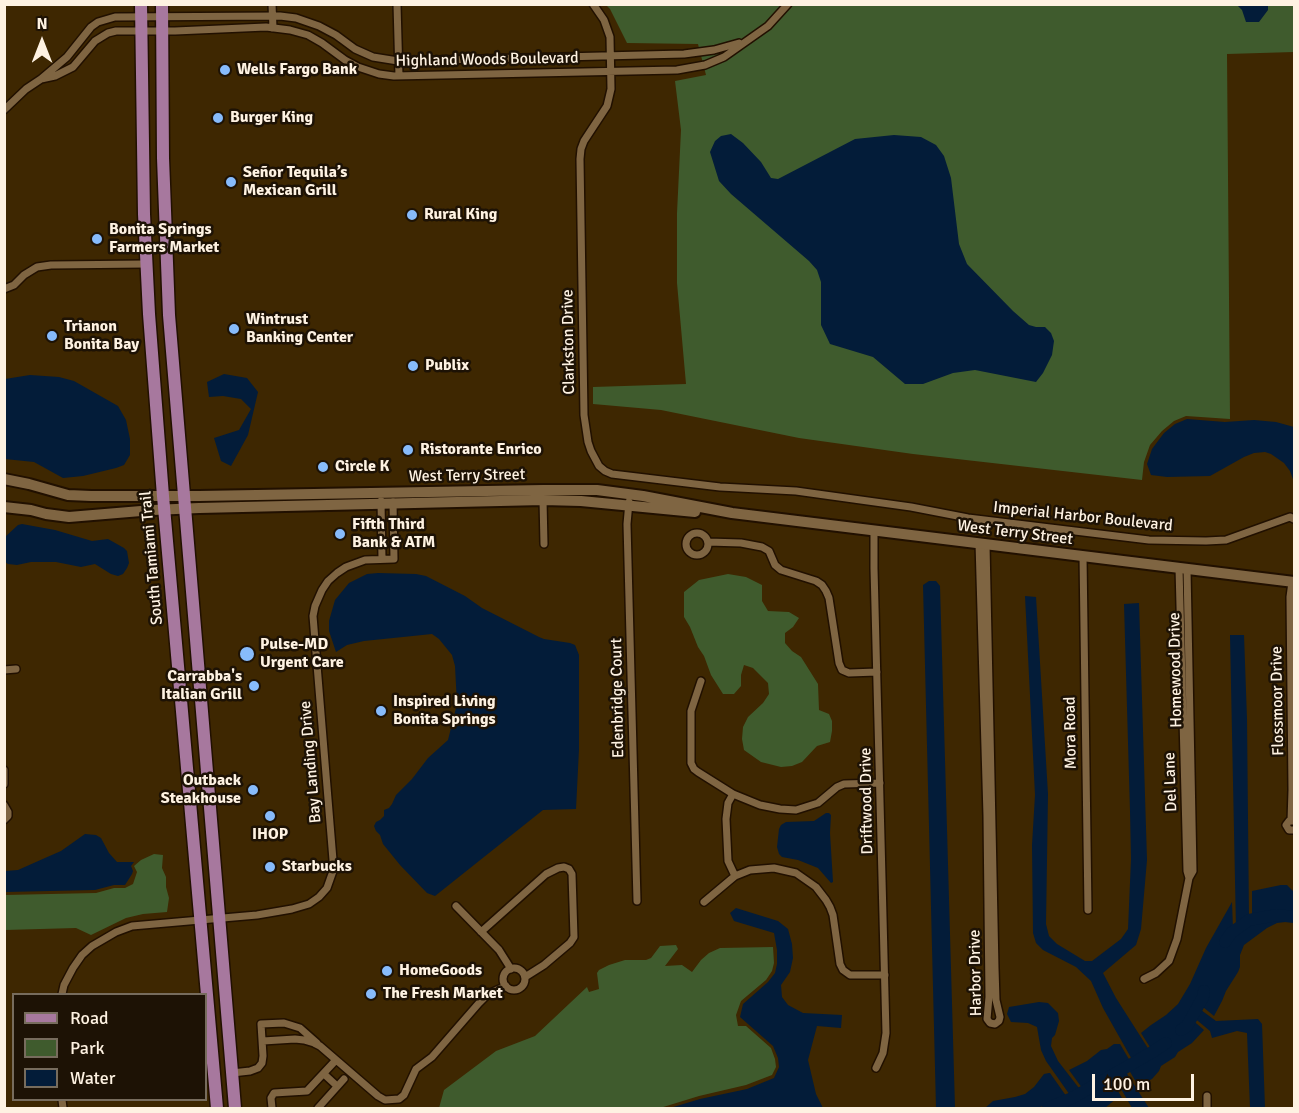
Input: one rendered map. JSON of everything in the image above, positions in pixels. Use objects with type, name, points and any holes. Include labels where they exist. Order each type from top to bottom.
[{"type":"main road","name":"South Tamiami Trail","points":[[141,11],[146,264],[164,510],[217,1108]]},
{"type":"main road","points":[[162,11],[166,262],[235,1108]]},
{"type":"street","points":[[272,4],[273,28]]},
{"type":"street","points":[[397,4],[399,76]]},
{"type":"street","name":"Clarkston Drive","points":[[593,4],[608,29],[611,89],[607,106],[584,141],[580,159],[584,415],[588,442],[599,466],[612,474],[720,487],[786,490],[901,506]]},
{"type":"street","name":"Highland Woods Boulevard","points":[[41,80],[73,67],[101,36],[116,31],[273,28],[308,35],[345,60],[379,74],[399,76],[677,70],[695,68],[724,57],[768,26],[788,4]]},
{"type":"street","name":"Highland Woods Boulevard","points":[[41,80],[67,57],[91,27],[98,22],[141,11],[296,18],[336,35],[364,54],[398,61],[699,53],[745,42]]},
{"type":"street","points":[[4,110],[26,89],[41,80]]},
{"type":"street","points":[[4,289],[14,285],[37,267],[146,264]]},
{"type":"street","name":"West Terry Street","points":[[4,479],[76,496],[163,496],[184,503],[381,505],[630,499]]},
{"type":"street","name":"West Terry Street","points":[[4,507],[69,517],[164,510],[184,503],[381,493],[597,490],[630,499],[732,513],[1293,582]]},
{"type":"street","points":[[381,493],[382,560]]},
{"type":"street","name":"Bay Landing Drive","points":[[62,993],[64,985],[82,955],[92,946],[116,932],[132,926],[257,915],[292,909],[309,904],[327,888],[333,871],[333,860],[313,616],[322,590],[337,573],[364,560],[394,559],[393,493]]},
{"type":"street","name":"Edenbridge Court","points":[[630,499],[627,524],[637,901]]},
{"type":"street","points":[[543,500],[544,544]]},
{"type":"street","name":"Imperial Harbor Boulevard","points":[[901,506],[968,518],[1149,540],[1234,539],[1290,517],[1294,519]]},
{"type":"street","name":"Driftwood Drive","points":[[874,531],[886,1033],[883,1053],[876,1068]]},
{"type":"street","points":[[708,542],[762,546],[769,550],[775,565],[781,570],[822,585],[829,598],[839,663],[843,670],[849,673],[877,672]]},
{"type":"street","name":"Harbor Drive","points":[[982,543],[996,1000],[1000,1017],[999,1022],[995,1024],[990,1023],[987,1019],[989,997],[982,543]]},
{"type":"street","name":"Mora Road","points":[[1083,556],[1088,910]]},
{"type":"street","name":"Homewood Drive","points":[[1144,979],[1156,973],[1169,961],[1177,939],[1189,878],[1193,871],[1183,568]]},
{"type":"street","name":"Flossmoor Drive","points":[[1293,582],[1290,597],[1293,821],[1287,824],[1287,827],[1290,831],[1294,830]]},
{"type":"street","points":[[4,670],[16,669]]},
{"type":"street","points":[[701,681],[691,711],[691,763],[698,772],[733,794],[760,805],[780,810],[796,810],[818,803],[844,784],[880,783]]},
{"type":"street","points":[[4,770],[4,784]]},
{"type":"street","points":[[733,794],[728,803],[726,819],[728,861],[735,876]]},
{"type":"street","points":[[4,806],[8,812],[4,820]]},
{"type":"street","points":[[704,902],[735,876],[750,870],[766,867],[782,869],[803,877],[816,887],[830,907],[843,970],[850,975],[885,975]]},
{"type":"street","points":[[481,932],[546,874],[558,868],[569,869],[572,874],[574,937],[544,965],[525,977]]},
{"type":"street","points":[[456,906],[499,950],[510,969]]},
{"type":"street","points":[[510,969],[520,970],[525,977],[524,983],[513,990],[504,983],[505,973],[510,969]]},
{"type":"street","points":[[232,1073],[250,1071],[258,1068],[262,1063],[261,1024],[284,1023],[300,1028],[378,1096],[385,1100],[399,1099],[404,1095],[416,1069],[432,1057],[478,1003],[488,994],[506,986]]},
{"type":"street","points":[[263,1041],[295,1039],[320,1046]]},
{"type":"street","points":[[272,1108],[271,1098],[274,1093],[307,1091],[336,1060]]},
{"type":"street","points":[[324,1074],[337,1086]]},
{"type":"street","points":[[318,1108],[344,1079]]},
{"type":"street","points":[[1207,1096],[1207,1108]]},
{"type":"green space","points":[[606,5],[1294,5],[1294,52],[1227,54],[1230,419],[1186,416],[1174,421],[1150,445],[1144,462],[1142,480],[913,454],[799,438],[661,410],[593,404],[593,387],[686,384],[677,283],[677,213],[681,130],[675,81],[706,75],[698,44],[627,43]]},
{"type":"green space","points":[[728,574],[746,577],[762,585],[762,601],[768,611],[789,612],[799,618],[785,633],[785,643],[801,657],[818,684],[819,710],[829,714],[832,731],[830,742],[817,746],[802,762],[792,766],[781,767],[761,762],[744,750],[743,727],[748,717],[769,694],[768,683],[753,668],[744,665],[741,686],[734,694],[723,694],[711,675],[684,617],[684,592],[699,580]]},
{"type":"green space","points":[[154,854],[163,855],[162,868],[166,877],[169,898],[167,912],[126,918],[91,935],[76,928],[5,930],[5,895],[96,893],[114,888],[125,888],[133,884],[137,872],[134,866]]},
{"type":"green space","points":[[676,945],[678,949],[665,966],[682,965],[692,972],[709,953],[720,948],[773,947],[772,971],[766,980],[741,1001],[736,1015],[738,1026],[746,1026],[771,1048],[776,1067],[772,1075],[746,1085],[660,1108],[439,1108],[444,1090],[496,1051],[535,1036],[587,987],[589,992],[599,989],[597,973],[599,970],[625,960],[646,960],[651,958],[660,946]]},
{"type":"water","points":[[1237,5],[1268,5],[1268,10],[1259,22],[1246,22],[1242,10]]},
{"type":"water","points":[[731,134],[761,162],[771,178],[778,179],[855,139],[894,135],[921,137],[936,145],[944,156],[951,178],[959,244],[967,264],[1029,325],[1045,327],[1051,333],[1054,341],[1052,355],[1036,382],[975,370],[953,373],[923,384],[905,384],[873,357],[830,344],[821,325],[821,282],[817,270],[719,181],[710,152],[715,141],[721,136]]},
{"type":"water","points":[[224,374],[247,378],[258,392],[248,435],[231,466],[221,461],[214,438],[239,430],[251,409],[241,399],[223,396],[209,397],[207,382]]},
{"type":"water","points":[[30,375],[59,377],[74,381],[118,406],[126,420],[130,439],[130,455],[124,465],[83,476],[63,478],[34,462],[5,459],[5,379]]},
{"type":"water","points":[[1187,419],[1225,422],[1254,420],[1276,422],[1294,427],[1294,482],[1284,463],[1265,452],[1244,457],[1210,476],[1151,475],[1147,464],[1152,449],[1164,433],[1175,424]]},
{"type":"water","points":[[22,524],[55,530],[92,541],[108,539],[127,551],[129,563],[123,574],[118,576],[95,564],[81,567],[56,562],[8,564],[5,562],[5,537]]},
{"type":"water","points":[[367,574],[426,576],[539,637],[575,645],[579,655],[579,749],[576,809],[543,810],[435,896],[427,893],[400,865],[383,844],[374,826],[384,816],[384,810],[389,808],[396,795],[428,758],[448,740],[457,704],[455,666],[452,655],[432,634],[364,641],[347,645],[336,652],[329,631],[329,621],[335,600],[349,583]]},
{"type":"water","points":[[929,581],[936,581],[940,586],[955,1108],[936,1108],[923,585]]},
{"type":"water","points":[[1025,596],[1036,597],[1048,794],[1046,924],[1049,936],[1057,944],[1085,961],[1092,961],[1121,939],[1128,929],[1131,859],[1124,604],[1139,603],[1147,860],[1141,929],[1136,945],[1103,973],[1151,1053],[1134,1063],[1103,1008],[1091,981],[1076,967],[1043,950],[1036,943],[1033,933],[1032,845],[1035,795]]},
{"type":"water","points":[[1230,635],[1244,635],[1247,719],[1249,920],[1236,929]]},
{"type":"water","points":[[826,813],[831,815],[833,882],[831,883],[818,868],[798,860],[782,857],[777,847],[781,825],[786,822],[814,821]]},
{"type":"water","points":[[85,834],[101,838],[117,862],[134,862],[131,866],[132,874],[125,885],[114,885],[95,890],[5,892],[5,871],[18,870],[61,851]]},
{"type":"water","points":[[1287,885],[1294,892],[1294,921],[1277,923],[1244,945],[1238,972],[1214,1016],[1198,1003],[1195,1005],[1189,1017],[1204,1030],[1192,1043],[1161,1066],[1152,1079],[1139,1087],[1126,1065],[1111,1072],[1110,1077],[1122,1098],[1117,1098],[1105,1108],[1053,1108],[1050,1104],[1037,1108],[985,1108],[993,1101],[1025,1094],[1044,1074],[1049,1073],[1069,1100],[1073,1101],[1085,1092],[1069,1070],[1114,1044],[1120,1044],[1133,1066],[1152,1057],[1153,1052],[1141,1033],[1178,1004],[1232,902],[1233,929],[1236,933],[1252,921],[1252,891]]},
{"type":"water","points":[[736,908],[778,921],[788,929],[793,958],[790,972],[781,985],[782,997],[788,1005],[803,1013],[842,1015],[841,1028],[817,1026],[808,1060],[816,1094],[823,1108],[670,1108],[747,1089],[774,1078],[779,1067],[773,1046],[740,1017],[743,1004],[775,973],[777,950],[774,933],[734,921],[730,913]]},
{"type":"water","points":[[1039,1002],[1048,1003],[1058,1013],[1059,1021],[1051,1046],[1058,1061],[1082,1092],[1072,1098],[1046,1061],[1041,1050],[1037,1027],[1028,1023],[1011,1022],[1007,1014],[1009,1007]]},
{"type":"water","points":[[1197,1007],[1216,1021],[1258,1019],[1262,1024],[1265,1108],[1250,1108],[1247,1033],[1237,1031],[1212,1038],[1210,1031],[1192,1016]]},
{"type":"water","points":[[1124,1069],[1149,1108],[1132,1108],[1113,1075]]},
{"type":"waterway","points":[[1225,942],[1231,933],[1249,920],[1277,915],[1294,917]]},
{"type":"waterway","points":[[1181,1030],[1187,1026],[1204,991]]},
{"type":"waterway","points":[[1048,1108],[1072,1098],[1166,1043]]},
{"type":"place","name":"Wells Fargo Bank","points":[[225,70]]},
{"type":"place","name":"Burger King","points":[[218,118]]},
{"type":"place","name":"Señor Tequila’s Mexican Grill","points":[[231,182]]},
{"type":"place","name":"Rural King","points":[[412,215]]},
{"type":"place","name":"Bonita Springs Farmers Market","points":[[97,239]]},
{"type":"place","name":"Wintrust Banking Center","points":[[234,329]]},
{"type":"place","name":"Trianon Bonita Bay","points":[[52,336]]},
{"type":"place","name":"Publix","points":[[413,366]]},
{"type":"place","name":"Ristorante Enrico","points":[[408,450]]},
{"type":"place","name":"Circle K","points":[[323,467]]},
{"type":"place","name":"Fifth Third Bank & ATM","points":[[340,534]]},
{"type":"place","name":"Pulse-MD Urgent Care","points":[[247,654]]},
{"type":"place","name":"Carrabba's Italian Grill","points":[[254,686]]},
{"type":"place","name":"Inspired Living Bonita Springs","points":[[381,711]]},
{"type":"place","name":"Outback Steakhouse","points":[[253,790]]},
{"type":"place","name":"IHOP","points":[[270,816]]},
{"type":"place","name":"Starbucks","points":[[270,867]]},
{"type":"place","name":"HomeGoods","points":[[387,971]]},
{"type":"place","name":"The Fresh Market","points":[[371,994]]}]
